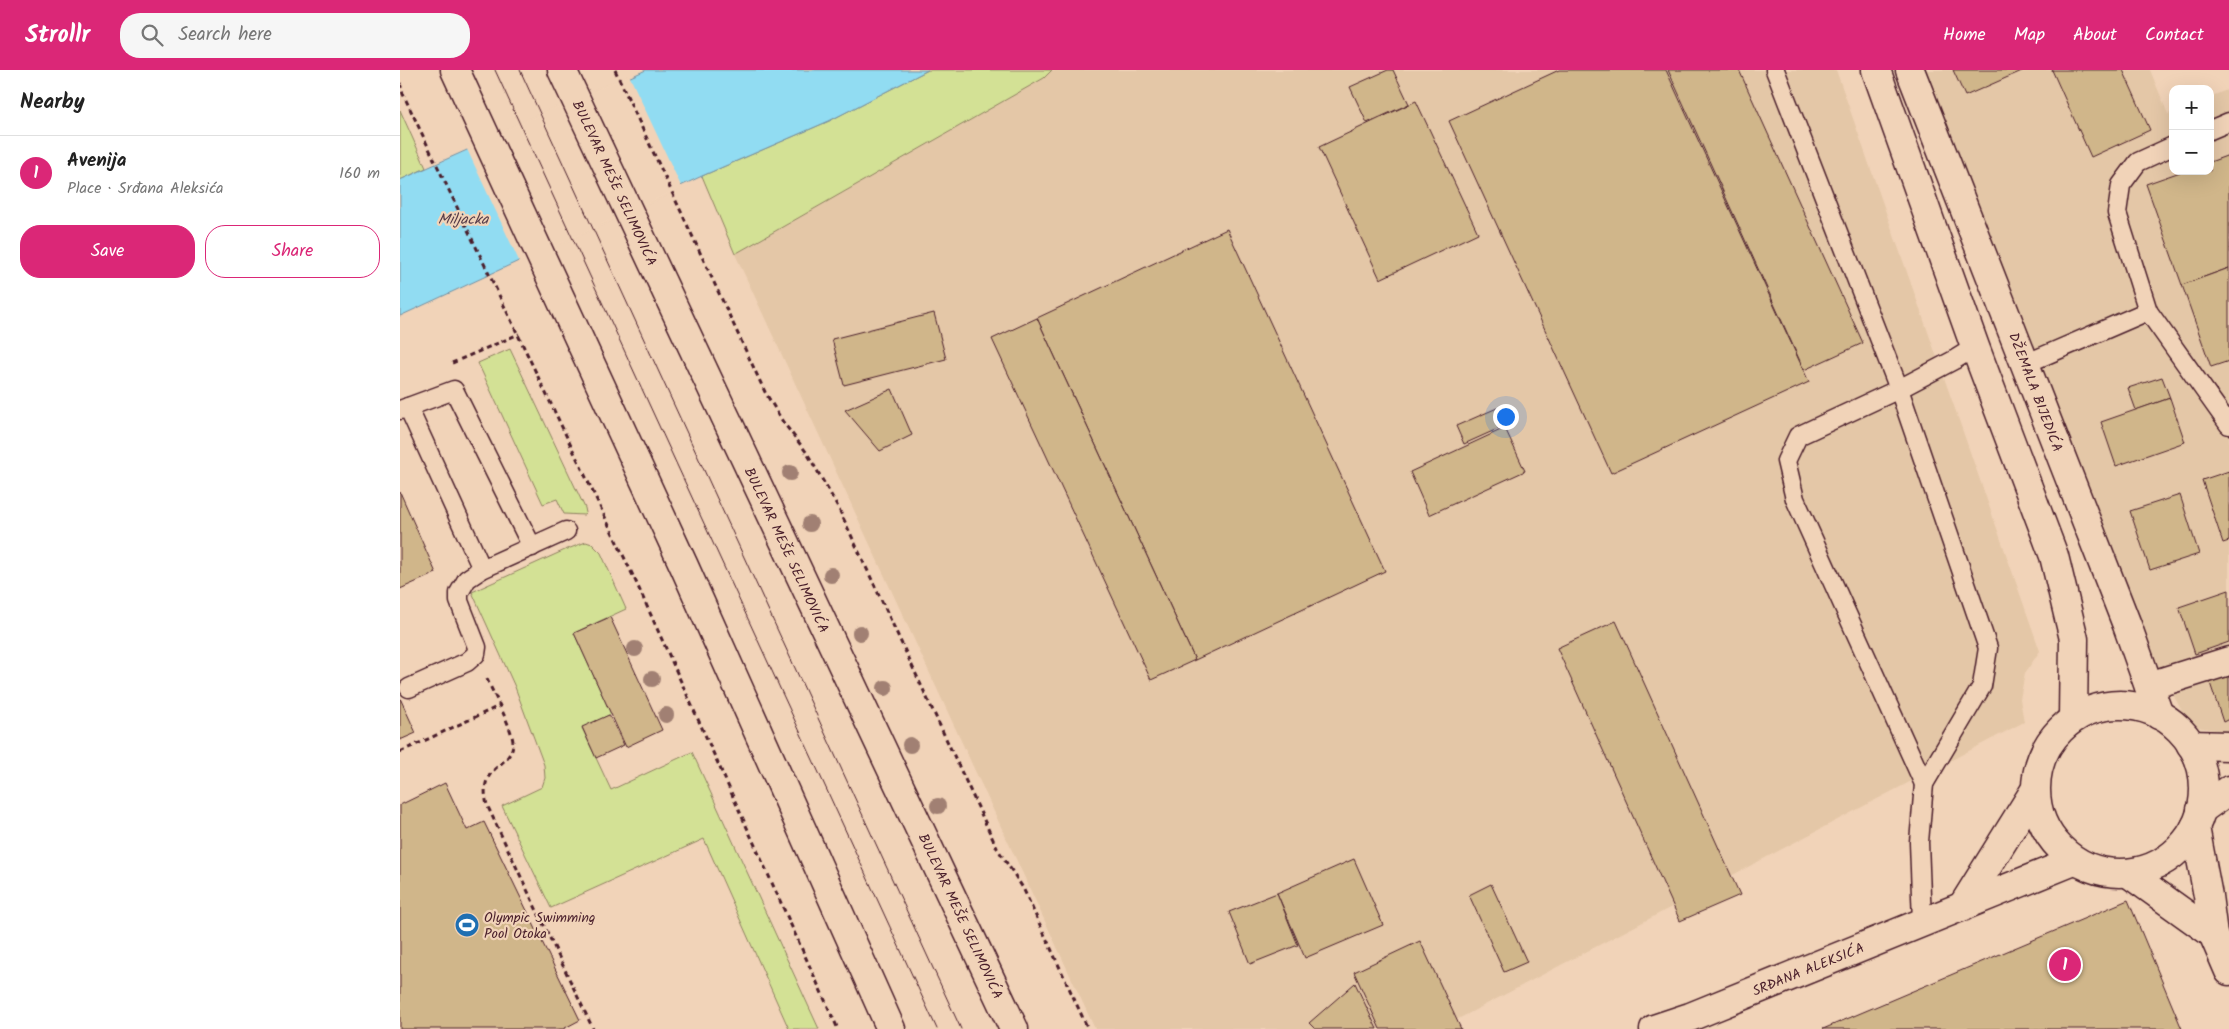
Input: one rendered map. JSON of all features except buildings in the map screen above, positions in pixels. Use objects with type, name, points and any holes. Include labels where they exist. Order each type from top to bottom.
[{"type":"street","points":[[455,70],[570,316],[891,1029]]},
{"type":"street","name":"BULEVAR MEŠE SELIMOVIĆA","points":[[562,70],[1014,1029]]},
{"type":"street","points":[[1876,70],[1975,347],[2054,556],[2074,639],[2073,718]]},
{"type":"street","name":"DŽEMALA BIJEDIĆA","points":[[1910,70],[2159,714]]},
{"type":"street","points":[[2149,686],[2229,661]]},
{"type":"street","points":[[2229,790],[2198,819],[2184,843],[2171,856],[2155,866],[2128,873],[2100,872],[2074,860],[2054,842],[2040,818],[2035,790],[2039,762],[2052,738],[2073,718],[2093,708],[2115,704],[2138,706],[2159,714],[2177,727],[2191,745],[2200,765],[2203,780],[2198,819],[2213,934],[2229,971]]},
{"type":"street","points":[[2191,745],[2229,746]]},
{"type":"street","points":[[1962,907],[2035,790]]},
{"type":"street","name":"SRĐANA ALEKSIĆA","points":[[1654,1029],[1693,1023],[1922,922],[2074,860]]},
{"type":"street","points":[[2128,873],[2213,934]]},
{"type":"lane","points":[[1775,70],[1899,389],[1988,648],[1982,686],[1924,784],[1919,842],[1922,922]]},
{"type":"lane","points":[[2214,128],[2229,122]]},
{"type":"lane","points":[[2169,148],[2138,162],[2121,185],[2117,213],[2148,311],[2229,425]]},
{"type":"lane","points":[[2025,364],[2148,311]]},
{"type":"lane","points":[[1924,784],[1795,499],[1786,461],[1798,436],[1899,389],[1975,347]]},
{"type":"lane","points":[[482,569],[404,408],[454,390],[532,547]]},
{"type":"lane","points":[[409,688],[467,662],[476,654],[477,647],[462,609],[459,593],[467,579],[482,569],[566,532]]},
{"type":"path","points":[[615,70],[765,392],[783,422],[807,453],[838,507],[997,848],[1023,888],[1088,1029]]},
{"type":"path","points":[[400,83],[403,94],[636,582],[838,1029]]},
{"type":"path","points":[[445,366],[519,334]]},
{"type":"path","points":[[476,654],[510,731],[513,744],[508,757],[494,769],[488,778],[484,790],[488,805],[593,1029]]},
{"type":"path","points":[[400,752],[499,706]]},
{"type":"shaded area","points":[[1052,70],[1836,70],[2040,651],[2025,673],[2020,699],[2024,722],[1439,1029],[1095,1029],[735,254],[1044,78]]},
{"type":"shaded area","points":[[1911,70],[2150,70],[2169,114],[2169,175],[2214,175],[2214,95],[2229,89],[2229,732],[2190,726],[2156,663]]},
{"type":"green space","points":[[928,70],[1052,70],[1044,78],[735,254],[702,176],[829,121]]},
{"type":"green space","points":[[400,110],[426,168],[400,180]]},
{"type":"green space","points":[[510,349],[585,508],[586,513],[584,515],[564,514],[557,499],[543,504],[478,363]]},
{"type":"green space","points":[[586,542],[592,544],[601,553],[626,609],[574,633],[611,714],[582,728],[611,790],[692,752],[819,1029],[789,1029],[704,839],[551,908],[502,806],[542,787],[545,778],[544,765],[515,687],[472,592]]},
{"type":"water","name":"Miljacka","points":[[646,70],[928,70],[829,121],[702,176],[400,316],[400,180]]},
{"type":"pier","points":[[629,75],[682,188],[520,263],[466,147]]},
{"type":"tram line","points":[[495,70],[937,1029]]},
{"type":"tram line","points":[[520,70],[961,1029]]},
{"type":"place","name":"Olympic Swimming Pool Otoka","points":[[467,925]]},
{"type":"place","name":"Avenija","points":[[2065,965]]}]
